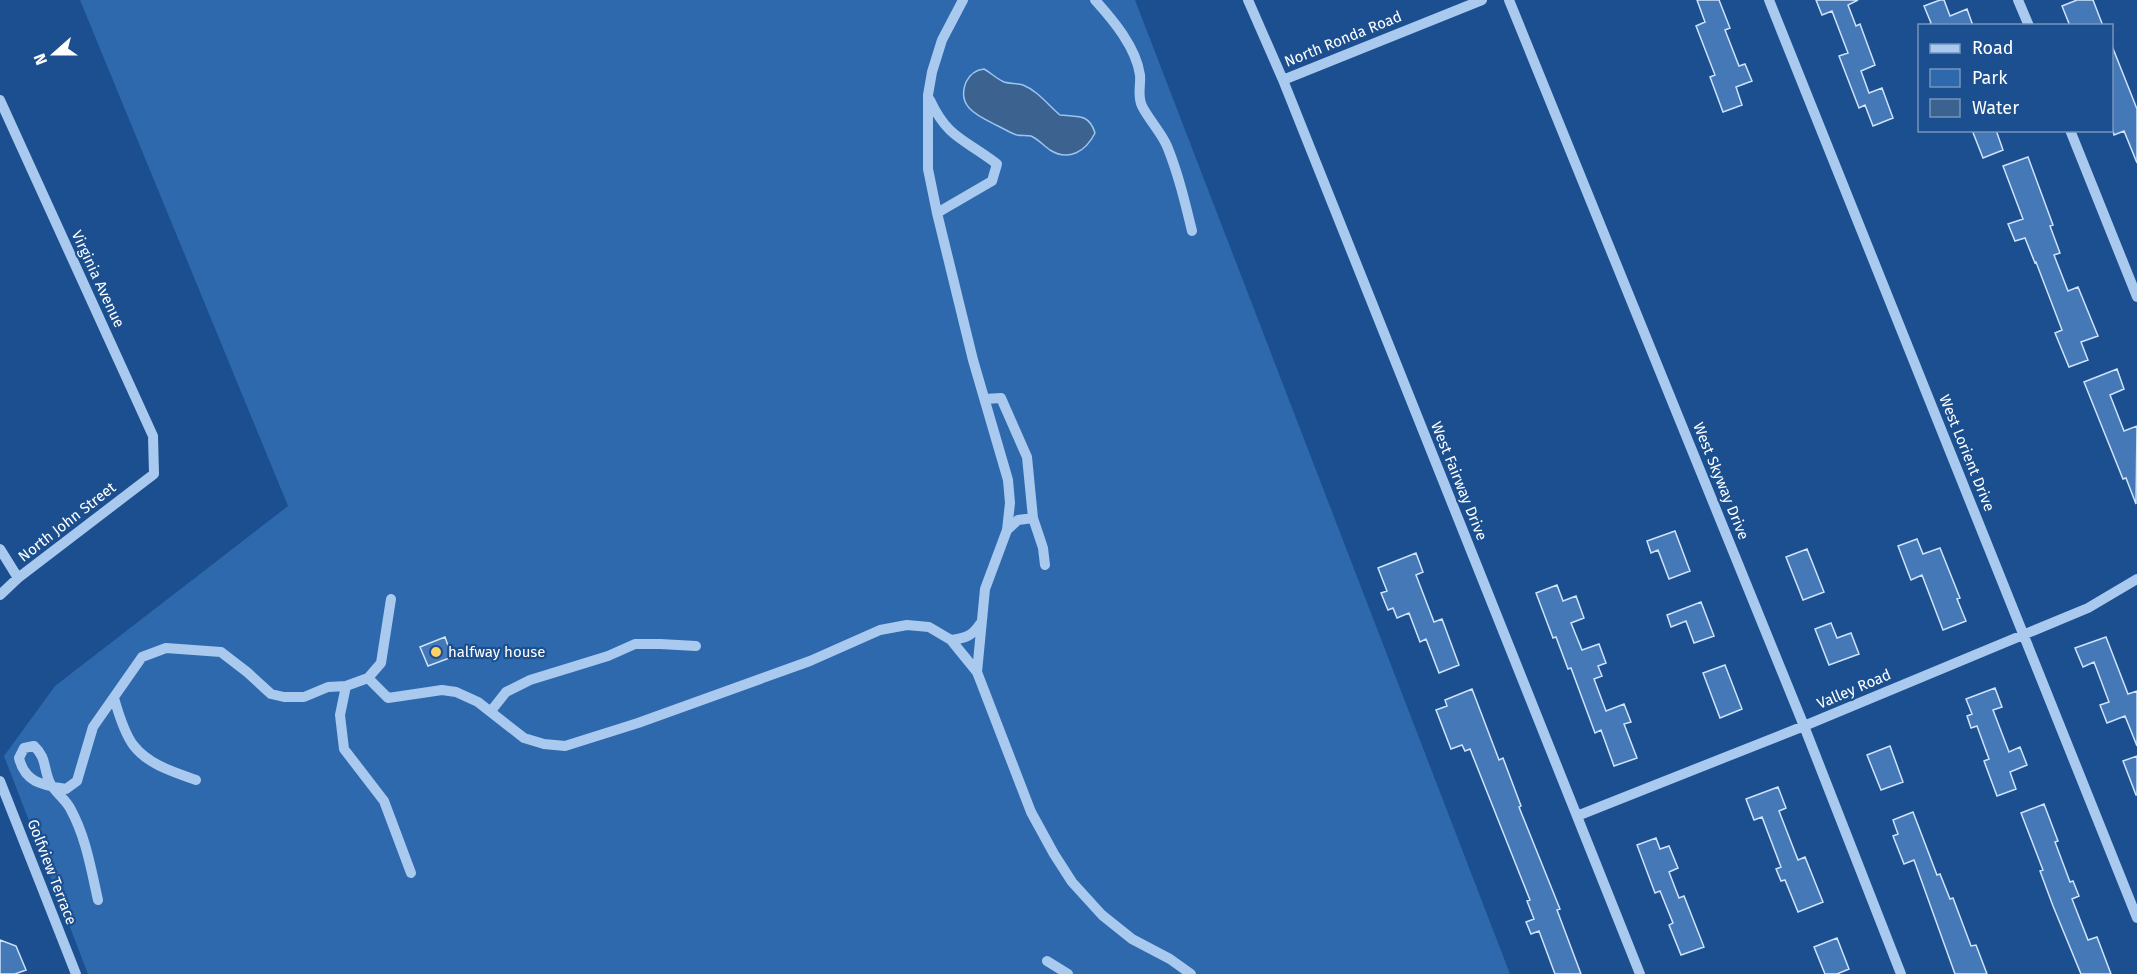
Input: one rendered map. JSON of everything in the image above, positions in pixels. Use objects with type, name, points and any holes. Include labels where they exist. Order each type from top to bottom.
[{"type":"street","points":[[963,0],[942,40],[927,95],[928,169],[973,360],[1008,480],[1010,503],[1007,530],[984,589],[977,672]]},
{"type":"street","points":[[1095,0],[1109,15],[1137,62],[1140,76],[1139,98],[1166,144],[1192,231]]},
{"type":"street","name":"West Fairway Drive","points":[[1248,0],[1283,80],[1640,974]]},
{"type":"street","name":"North Ronda Road","points":[[1283,80],[1482,0]]},
{"type":"street","name":"West Skyway Drive","points":[[1509,0],[1804,726],[1901,974]]},
{"type":"street","name":"West Lorient Drive","points":[[1769,0],[2137,918]]},
{"type":"street","points":[[2018,0],[2027,24]]},
{"type":"street","points":[[927,95],[939,119],[953,135],[997,164],[992,181],[937,213]]},
{"type":"street","name":"Virginia Avenue","points":[[0,100],[153,436],[154,474]]},
{"type":"street","points":[[2071,132],[2137,297]]},
{"type":"street","points":[[985,399],[1001,398],[1028,457],[1033,518],[1043,548],[1045,565]]},
{"type":"street","name":"North John Street","points":[[0,595],[18,578],[154,474]]},
{"type":"street","points":[[1007,530],[1018,520],[1033,518]]},
{"type":"street","points":[[0,549],[18,578]]},
{"type":"street","name":"Valley Road","points":[[1577,816],[1804,726],[2088,608],[2137,579]]},
{"type":"street","points":[[98,900],[83,834],[69,806],[52,787],[66,789],[77,781],[93,727],[142,657],[166,648],[221,652],[271,694],[284,698],[304,697],[328,687],[346,686],[368,678],[381,663],[391,599]]},
{"type":"street","points":[[951,640],[967,638],[975,632],[981,622]]},
{"type":"street","points":[[368,678],[388,698],[442,690],[456,692],[478,702],[524,738],[544,744],[565,746],[638,723],[800,665],[879,630],[907,625],[928,627],[951,640],[977,672],[1031,812],[1072,882],[1102,915],[1132,939],[1170,959],[1191,974]]},
{"type":"street","points":[[490,711],[506,692],[530,680],[608,656],[635,644],[696,646]]},
{"type":"street","points":[[346,686],[340,715],[344,750],[384,801],[411,873]]},
{"type":"street","points":[[114,698],[133,746],[159,766],[195,780]]},
{"type":"street","name":"Golfview Terrace","points":[[0,781],[76,974]]},
{"type":"street","points":[[1047,961],[1068,974]]},
{"type":"green space","points":[[80,0],[1135,0],[1510,974],[88,974],[4,756],[55,686],[288,506]]},
{"type":"water","points":[[984,69],[1004,82],[1021,84],[1038,94],[1060,115],[1086,119],[1095,133],[1082,149],[1070,155],[1064,155],[1050,150],[1031,136],[1014,134],[989,122],[970,109],[964,98],[966,82],[971,75]]},
{"type":"building","points":[[1697,0],[1719,0],[1730,28],[1725,30],[1739,66],[1745,64],[1752,81],[1736,87],[1742,105],[1723,112],[1710,77],[1715,75],[1696,26],[1705,22]]},
{"type":"building","points":[[1816,0],[1858,0],[1848,5],[1856,26],[1860,24],[1875,65],[1861,71],[1869,93],[1882,88],[1893,118],[1873,126],[1865,105],[1859,108],[1839,56],[1848,53],[1832,11],[1822,15]]},
{"type":"building","points":[[1944,0],[1950,16],[1967,9],[1972,24],[1930,24],[1924,6]]},
{"type":"building","points":[[2077,0],[2093,0],[2102,24],[2069,24],[2062,6]]},
{"type":"building","points":[[2113,49],[2137,109],[2137,163],[2124,131],[2114,135]]},
{"type":"building","points":[[1973,132],[1997,132],[2003,150],[1983,158]]},
{"type":"building","points":[[2028,157],[2053,225],[2050,226],[2060,253],[2054,255],[2068,291],[2078,287],[2098,336],[2081,342],[2088,360],[2069,367],[2055,333],[2062,330],[2036,262],[2025,238],[2015,241],[2008,224],[2023,219],[2003,166]]},
{"type":"building","points":[[2117,369],[2124,389],[2110,395],[2124,431],[2137,426],[2136,504],[2126,478],[2123,479],[2084,382]]},
{"type":"building","points":[[1675,531],[1690,571],[1669,579],[1658,550],[1651,553],[1647,541]]},
{"type":"building","points":[[1917,539],[1923,554],[1940,548],[1960,598],[1957,599],[1966,621],[1943,630],[1922,575],[1911,580],[1898,546]]},
{"type":"building","points":[[1807,549],[1824,592],[1803,600],[1786,557]]},
{"type":"building","points":[[1416,553],[1423,572],[1416,575],[1434,622],[1442,619],[1459,665],[1439,673],[1426,639],[1420,642],[1409,613],[1397,618],[1393,608],[1388,610],[1381,593],[1387,591],[1378,568]]},
{"type":"building","points":[[1557,585],[1563,601],[1576,596],[1584,618],[1571,623],[1582,650],[1599,644],[1606,663],[1598,666],[1602,676],[1594,679],[1606,711],[1624,704],[1631,722],[1624,724],[1637,758],[1614,766],[1601,730],[1595,733],[1571,668],[1568,669],[1556,637],[1553,638],[1536,593]]},
{"type":"building","points":[[1701,602],[1714,636],[1694,643],[1686,621],[1671,627],[1667,615]]},
{"type":"building","points":[[1831,623],[1837,638],[1851,633],[1859,654],[1829,665],[1815,629]]},
{"type":"building","name":"halfway house","points":[[445,637],[452,657],[428,666],[420,647]]},
{"type":"building","points":[[2106,637],[2128,694],[2137,691],[2137,746],[2125,716],[2107,723],[2100,705],[2109,702],[2094,662],[2083,667],[2075,648]]},
{"type":"building","points":[[1725,665],[1742,709],[1720,718],[1703,673]]},
{"type":"building","points":[[1995,688],[2002,707],[1993,710],[2009,752],[2020,747],[2027,765],[2010,772],[2016,789],[1997,796],[1984,761],[1989,759],[1977,726],[1971,728],[1967,716],[1972,714],[1966,699]]},
{"type":"building","points":[[1472,689],[1499,760],[1503,758],[1521,806],[1519,807],[1560,909],[1557,910],[1581,974],[1555,974],[1539,931],[1531,934],[1526,922],[1534,919],[1527,901],[1530,900],[1470,749],[1465,751],[1462,745],[1451,749],[1436,710],[1447,706],[1445,700]]},
{"type":"building","points":[[1890,746],[1903,782],[1881,790],[1867,755]]},
{"type":"building","points":[[2137,756],[2137,795],[2136,795],[2123,761]]},
{"type":"building","points":[[1778,787],[1786,808],[1779,811],[1798,860],[1805,857],[1823,902],[1798,912],[1785,880],[1781,881],[1776,869],[1781,867],[1762,817],[1754,820],[1746,799]]},
{"type":"building","points":[[2044,804],[2070,882],[2073,881],[2079,896],[2072,899],[2088,940],[2097,937],[2111,974],[2081,974],[2053,906],[2040,871],[2043,870],[2021,813]]},
{"type":"building","points":[[1913,812],[1937,875],[1940,874],[1950,899],[1953,898],[1971,946],[1976,945],[1987,974],[1955,974],[1914,860],[1904,864],[1893,836],[1898,834],[1893,820]]},
{"type":"building","points":[[1656,838],[1660,849],[1669,846],[1678,868],[1669,872],[1679,898],[1684,896],[1704,947],[1681,955],[1669,925],[1673,923],[1660,891],[1655,893],[1637,845]]},
{"type":"building","points":[[1837,938],[1849,969],[1837,974],[1825,974],[1814,947]]},
{"type":"building","points":[[0,940],[16,946],[26,970],[15,974],[0,974]]},
{"type":"place","name":"halfway house","points":[[436,652]]}]
